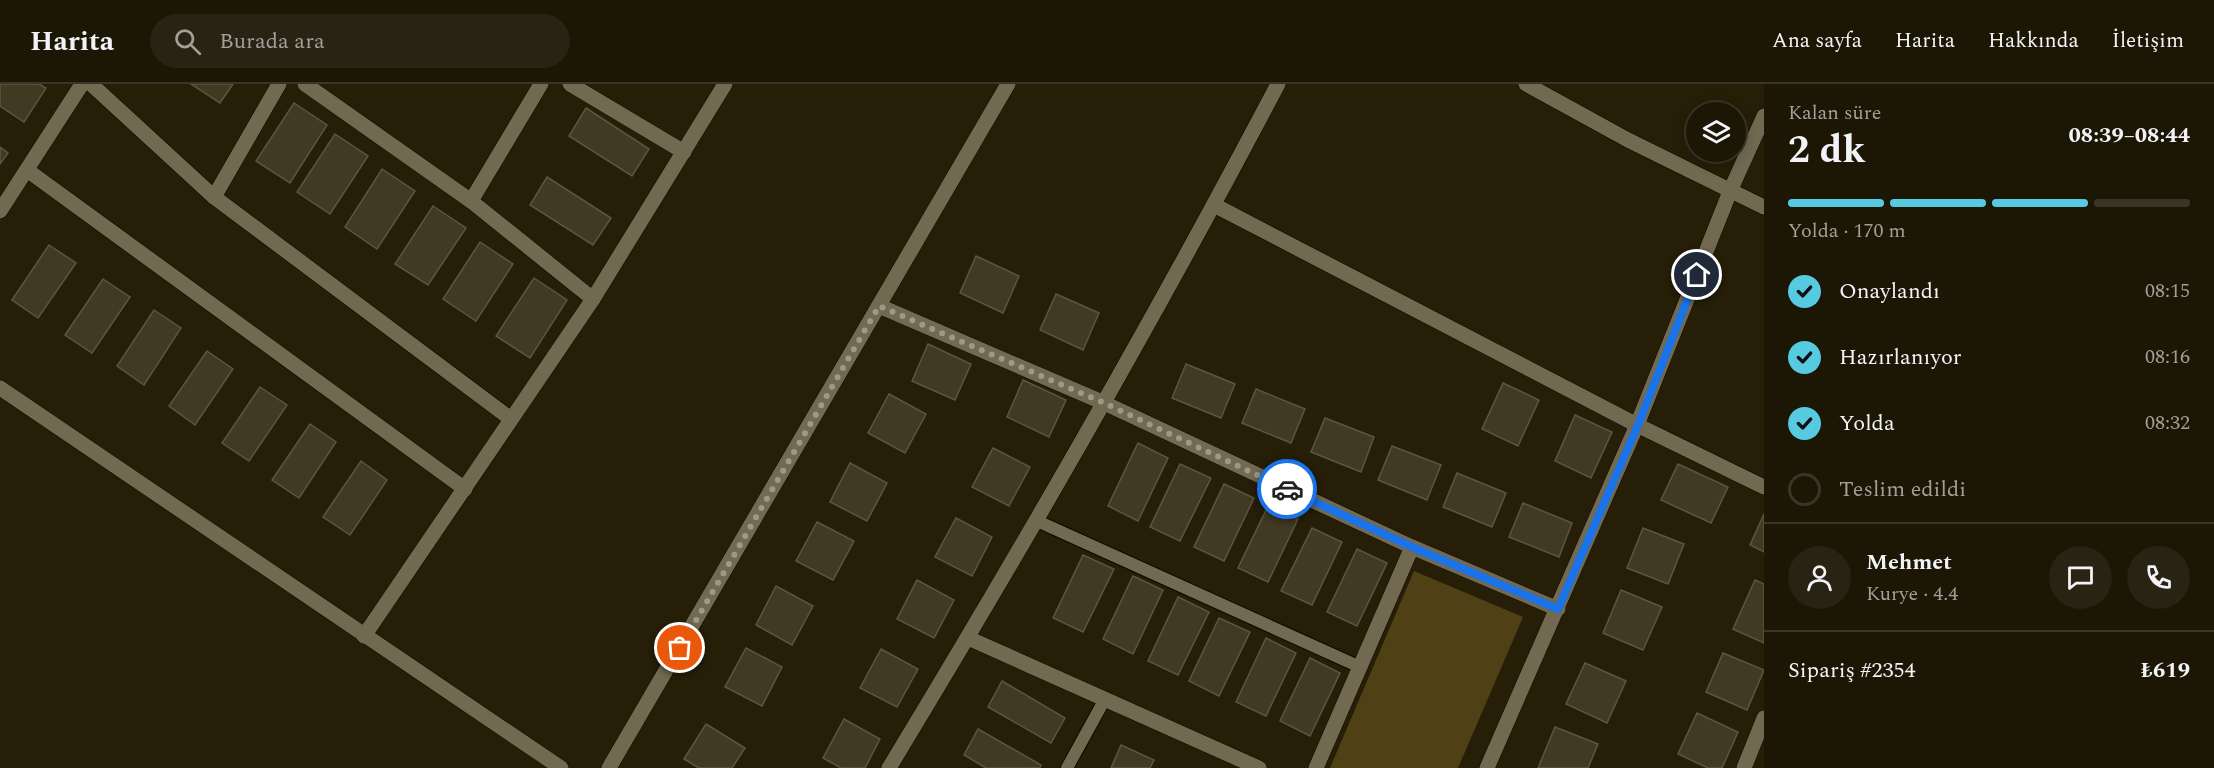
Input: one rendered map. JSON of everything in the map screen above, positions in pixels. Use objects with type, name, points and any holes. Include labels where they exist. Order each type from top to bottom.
[{"type":"street","points":[[0,211],[82,84]]},
{"type":"street","points":[[91,84],[214,197],[511,419]]},
{"type":"street","points":[[214,197],[279,84]]},
{"type":"street","points":[[305,84],[471,201],[593,299]]},
{"type":"street","points":[[471,201],[541,84]]},
{"type":"street","points":[[570,84],[684,152]]},
{"type":"street","points":[[364,636],[593,299],[725,84]]},
{"type":"street","points":[[609,768],[1008,84]]},
{"type":"street","points":[[889,768],[968,638],[1214,205],[1278,84]]},
{"type":"street","points":[[1526,84],[1628,140],[1764,207]]},
{"type":"street","points":[[1487,768],[1638,425],[1731,189],[1764,116]]},
{"type":"street","points":[[27,170],[465,489]]},
{"type":"street","points":[[1214,205],[1638,425],[1764,487]]},
{"type":"street","points":[[879,306],[1102,402],[1412,547],[1558,609]]},
{"type":"street","points":[[0,387],[561,768]]},
{"type":"street","points":[[1316,768],[1412,547]]},
{"type":"street","points":[[968,638],[1259,768]]},
{"type":"street","points":[[1744,768],[1764,718]]},
{"type":"lane","points":[[1035,520],[1360,667]]},
{"type":"lane","points":[[1067,768],[1105,699]]},
{"type":"shaded area","points":[[1414,571],[1523,617],[1458,768],[1330,768]]},
{"type":"building","points":[[0,84],[39,84],[46,88],[24,122],[0,106]]},
{"type":"building","points":[[191,84],[233,84],[220,103]]},
{"type":"building","points":[[294,103],[327,125],[290,183],[256,161]]},
{"type":"building","points":[[586,108],[649,149],[632,176],[569,136]]},
{"type":"building","points":[[335,134],[368,156],[330,214],[297,192]]},
{"type":"building","points":[[0,147],[8,153],[0,164]]},
{"type":"building","points":[[382,169],[415,191],[377,249],[345,227]]},
{"type":"building","points":[[547,177],[611,218],[593,245],[530,205]]},
{"type":"building","points":[[433,206],[466,228],[428,285],[395,264]]},
{"type":"building","points":[[480,242],[513,264],[476,321],[443,299]]},
{"type":"building","points":[[49,245],[76,263],[38,318],[12,300]]},
{"type":"building","points":[[976,256],[1019,276],[1003,313],[960,293]]},
{"type":"building","points":[[534,278],[567,300],[530,358],[496,336]]},
{"type":"building","points":[[103,279],[130,297],[92,353],[65,335]]},
{"type":"building","points":[[1056,294],[1099,313],[1083,350],[1040,330]]},
{"type":"building","points":[[154,310],[181,328],[144,385],[117,366]]},
{"type":"building","points":[[928,344],[971,364],[955,400],[912,381]]},
{"type":"building","points":[[207,351],[233,369],[195,425],[169,406]]},
{"type":"building","points":[[1186,364],[1235,384],[1221,418],[1172,398]]},
{"type":"building","points":[[1023,380],[1066,400],[1049,437],[1007,417]]},
{"type":"building","points":[[1503,383],[1539,400],[1518,446],[1482,429]]},
{"type":"building","points":[[260,387],[287,405],[249,461],[222,443]]},
{"type":"building","points":[[1256,389],[1305,409],[1291,443],[1242,423]]},
{"type":"building","points":[[889,394],[926,414],[905,453],[868,433]]},
{"type":"building","points":[[1575,415],[1612,432],[1591,478],[1555,461]]},
{"type":"building","points":[[1325,418],[1374,437],[1361,472],[1311,452]]},
{"type":"building","points":[[310,424],[336,442],[299,498],[272,480]]},
{"type":"building","points":[[1138,443],[1168,458],[1138,521],[1108,506]]},
{"type":"building","points":[[1392,446],[1441,465],[1427,500],[1378,480]]},
{"type":"building","points":[[993,448],[1030,467],[1009,506],[972,487]]},
{"type":"building","points":[[361,461],[387,480],[350,535],[323,517]]},
{"type":"building","points":[[850,463],[887,483],[867,521],[830,502]]},
{"type":"building","points":[[1180,464],[1211,478],[1180,541],[1150,527]]},
{"type":"building","points":[[1678,464],[1728,487],[1711,523],[1661,500]]},
{"type":"building","points":[[1457,473],[1506,493],[1492,527],[1443,507]]},
{"type":"building","points":[[1224,484],[1254,498],[1224,561],[1194,547]]},
{"type":"building","points":[[1523,503],[1572,523],[1559,557],[1509,537]]},
{"type":"building","points":[[1269,504],[1298,519],[1268,582],[1238,568]]},
{"type":"building","points":[[1764,514],[1764,552],[1750,545]]},
{"type":"building","points":[[956,518],[992,537],[972,576],[935,557]]},
{"type":"building","points":[[817,522],[854,541],[833,580],[796,561]]},
{"type":"building","points":[[1312,528],[1342,542],[1312,605],[1281,591]]},
{"type":"building","points":[[1643,528],[1684,544],[1668,584],[1627,568]]},
{"type":"building","points":[[1357,549],[1387,563],[1357,626],[1327,612]]},
{"type":"building","points":[[1083,555],[1114,569],[1083,632],[1053,618]]},
{"type":"building","points":[[1133,576],[1163,590],[1133,654],[1103,639]]},
{"type":"building","points":[[917,580],[954,600],[934,638],[897,619]]},
{"type":"building","points":[[1755,580],[1764,584],[1764,643],[1733,629]]},
{"type":"building","points":[[776,586],[813,606],[792,645],[756,625]]},
{"type":"building","points":[[1621,590],[1662,607],[1643,650],[1603,633]]},
{"type":"building","points":[[1178,597],[1209,612],[1178,675],[1148,661]]},
{"type":"building","points":[[1219,618],[1250,632],[1219,696],[1189,681]]},
{"type":"building","points":[[1266,638],[1296,653],[1266,716],[1236,702]]},
{"type":"building","points":[[746,648],[782,667],[762,706],[725,687]]},
{"type":"building","points":[[881,649],[918,669],[897,707],[860,688]]},
{"type":"building","points":[[1723,653],[1764,670],[1747,710],[1706,692]]},
{"type":"building","points":[[1310,658],[1340,673],[1310,736],[1280,721]]},
{"type":"building","points":[[1585,663],[1626,681],[1607,723],[1566,704]]},
{"type":"building","points":[[1002,681],[1065,718],[1051,743],[988,707]]},
{"type":"building","points":[[1697,713],[1738,732],[1722,768],[1708,768],[1678,754]]},
{"type":"building","points":[[844,719],[880,739],[865,768],[841,768],[823,758]]},
{"type":"building","points":[[706,724],[745,748],[732,768],[699,768],[684,759]]},
{"type":"building","points":[[1555,727],[1598,744],[1588,768],[1538,768]]},
{"type":"building","points":[[978,729],[1041,765],[1040,768],[986,768],[964,755]]},
{"type":"building","points":[[1121,745],[1154,760],[1150,768],[1111,768]]},
{"type":"way so far","points":[[680,648],[879,306],[1102,402],[1287,489]]},
{"type":"route","points":[[1287,489],[1412,547],[1558,609],[1638,425],[1697,275]]}]
